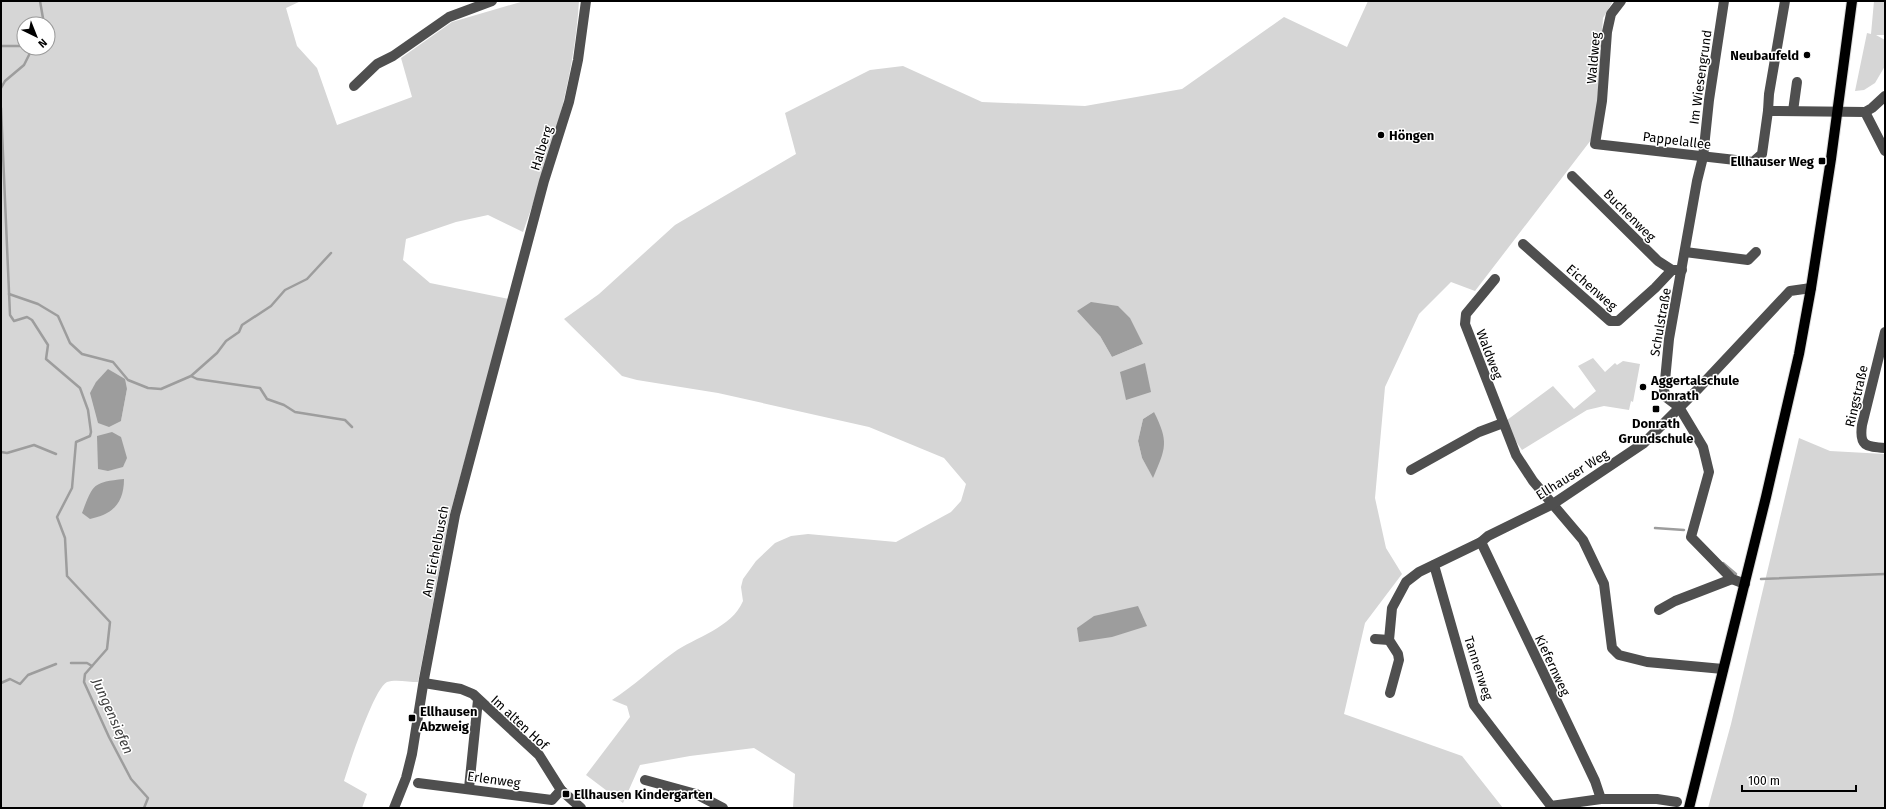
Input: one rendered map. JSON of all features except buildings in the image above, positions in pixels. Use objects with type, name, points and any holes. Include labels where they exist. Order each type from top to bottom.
[{"type":"main road","points":[[1689,808],[1745,584],[1799,354],[1811,288],[1852,1]]},
{"type":"street","points":[[354,86],[378,64],[393,56],[449,17],[492,1]]},
{"type":"street","name":"Halberg","points":[[512,301],[544,181],[569,102],[579,53],[586,1]]},
{"type":"street","name":"Waldweg","points":[[1594,144],[1602,101],[1607,32],[1611,14],[1621,1]]},
{"type":"street","name":"Im Wiesengrund","points":[[1703,157],[1709,100],[1724,1]]},
{"type":"street","name":"Pappelallee","points":[[1594,144],[1753,162],[1762,154],[1769,94],[1785,1]]},
{"type":"street","points":[[1793,111],[1797,82]]},
{"type":"street","points":[[1768,111],[1865,112],[1872,108],[1885,96]]},
{"type":"street","points":[[1865,112],[1885,151]]},
{"type":"street","name":"Schulstraße","points":[[1703,157],[1685,252],[1677,270],[1664,375],[1664,391],[1667,398],[1679,407],[1704,447],[1709,472],[1691,537],[1732,579],[1745,584]]},
{"type":"street","name":"Buchenweg","points":[[1572,176],[1658,261],[1677,270]]},
{"type":"street","name":"Eichenweg","points":[[1523,244],[1610,321],[1618,320],[1677,270]]},
{"type":"street","points":[[1685,252],[1748,260],[1756,252]]},
{"type":"street","name":"Waldweg","points":[[1495,279],[1466,314],[1465,324],[1516,455],[1533,481],[1583,540],[1604,584],[1612,648],[1619,655],[1665,665],[1723,669]]},
{"type":"street","name":"Ellhauser Weg","points":[[1389,640],[1392,608],[1406,582],[1419,572],[1481,542],[1488,536],[1553,504],[1644,443],[1697,390],[1790,291],[1811,288]]},
{"type":"street","name":"Am Eichelbusch","points":[[394,808],[406,778],[412,754],[455,515],[512,301]]},
{"type":"street","name":"Ringstraße","points":[[1885,332],[1860,437],[1864,444],[1872,448],[1885,448]]},
{"type":"street","points":[[1411,470],[1479,432],[1503,423]]},
{"type":"street","name":"Kiefernweg","points":[[1481,542],[1595,781],[1600,799]]},
{"type":"street","name":"Tannenweg","points":[[1434,565],[1474,705],[1551,807],[1600,799],[1657,799],[1677,802]]},
{"type":"street","points":[[1659,610],[1675,601],[1732,579]]},
{"type":"street","points":[[1375,639],[1389,640],[1400,660],[1390,693]]},
{"type":"street","name":"Im alten Hof","points":[[424,683],[461,689],[473,694],[539,755],[561,790],[581,808]]},
{"type":"street","points":[[469,788],[478,700]]},
{"type":"street","points":[[645,780],[696,794],[723,808]]},
{"type":"street","name":"Erlenweg","points":[[418,783],[469,788],[552,804],[561,790]]},
{"type":"shaded area","points":[[1,1],[301,1],[286,8],[297,46],[317,68],[337,125],[412,97],[401,58],[452,22],[524,1],[579,1],[572,60],[559,118],[542,176],[523,232],[488,215],[456,222],[406,239],[403,260],[430,283],[509,299],[450,514],[418,682],[390,681],[382,687],[362,728],[344,781],[367,794],[362,808],[1,808]],"holes":[[[108,369],[127,389],[121,421]]]},
{"type":"shaded area","points":[[1368,1],[1613,1],[1603,18],[1596,121],[1591,140],[1475,291],[1451,282],[1419,314],[1385,387],[1375,498],[1386,548],[1402,574],[1365,623],[1344,714],[1462,756],[1503,808],[793,808],[795,774],[754,748],[690,756],[640,765],[623,803],[586,775],[630,717],[627,706],[612,700],[673,653],[722,625],[731,618],[743,601],[741,587],[743,579],[756,561],[775,543],[791,536],[808,534],[896,542],[951,512],[961,501],[966,484],[944,458],[869,427],[718,393],[637,380],[622,376],[564,319],[599,294],[675,225],[796,154],[785,113],[870,70],[903,66],[982,102],[1085,106],[1182,89],[1284,17],[1347,47]],"holes":[[[1100,336],[1143,344],[1112,357]],[[1154,412],[1153,477],[1142,458],[1138,441],[1143,419]]]},
{"type":"shaded area","points":[[1874,1],[1885,1],[1885,35],[1876,35],[1885,40],[1885,66],[1875,83],[1864,90],[1855,91],[1867,33],[1871,34]]},
{"type":"shaded area","points":[[1091,302],[1118,306],[1130,318],[1143,344],[1112,357],[1100,336],[1077,311]]},
{"type":"shaded area","points":[[1593,358],[1605,372],[1615,363],[1617,365],[1623,361],[1640,364],[1633,402],[1631,401],[1629,410],[1604,406],[1587,410],[1522,450],[1503,423],[1553,386],[1574,409],[1596,391],[1578,366]]},
{"type":"shaded area","points":[[1145,363],[1151,392],[1126,400],[1120,372]]},
{"type":"shaded area","points":[[108,369],[125,379],[127,389],[121,421],[109,427],[98,423],[90,393],[96,382]]},
{"type":"shaded area","points":[[1154,412],[1162,431],[1164,445],[1161,459],[1153,478],[1142,458],[1138,441],[1143,419]]},
{"type":"shaded area","points":[[112,432],[121,437],[127,458],[123,467],[108,471],[98,469],[97,436]]},
{"type":"shaded area","points":[[1799,438],[1830,451],[1885,454],[1885,808],[1708,808],[1731,724]]},
{"type":"shaded area","points":[[124,479],[122,495],[116,506],[105,514],[90,519],[82,513],[89,496],[95,487],[105,482]]},
{"type":"shaded area","points":[[1138,606],[1147,626],[1112,637],[1079,642],[1077,628],[1094,616]]},
{"type":"waterway","points":[[40,1],[43,16]]},
{"type":"waterway","points":[[1,46],[16,46]]},
{"type":"waterway","name":"Jungensiefen","points":[[1,88],[5,81],[24,65],[28,56]]},
{"type":"waterway","name":"Jungensiefen","points":[[1,108],[10,315],[14,321],[27,317],[32,320],[48,345],[46,359],[80,388],[88,410],[91,432],[90,436],[76,442],[72,488],[57,517],[65,538],[67,576],[110,622],[107,649],[85,674],[84,682],[109,737],[131,779],[148,798],[144,808]]},
{"type":"waterway","points":[[9,294],[38,304],[58,316],[70,343],[82,354],[113,362],[128,380],[148,388],[161,389],[191,376],[217,353],[226,341],[239,332],[242,325],[271,306],[285,290],[307,279],[331,253]]},
{"type":"waterway","points":[[191,376],[197,379],[260,388],[267,399],[284,405],[295,412],[345,420],[352,427]]},
{"type":"waterway","points":[[1,452],[7,453],[34,445],[56,454]]},
{"type":"waterway","points":[[1655,528],[1684,530]]},
{"type":"waterway","points":[[1723,563],[1736,574]]},
{"type":"waterway","points":[[1761,579],[1885,574]]},
{"type":"waterway","points":[[71,663],[87,663],[92,666]]},
{"type":"waterway","points":[[1,683],[10,679],[20,684],[28,675],[56,664]]},
{"type":"place","name":"Neubaufeld","points":[[1807,55]]},
{"type":"place","name":"Höngen","points":[[1381,135]]},
{"type":"place","name":"Ellhauser Weg","points":[[1822,161]]},
{"type":"place","name":"Aggertalschule Donrath","points":[[1643,387]]},
{"type":"place","name":"Donrath Grundschule","points":[[1656,409]]},
{"type":"place","name":"Ellhausen Abzweig","points":[[412,718]]},
{"type":"place","name":"Ellhausen Kindergarten","points":[[566,794]]}]
